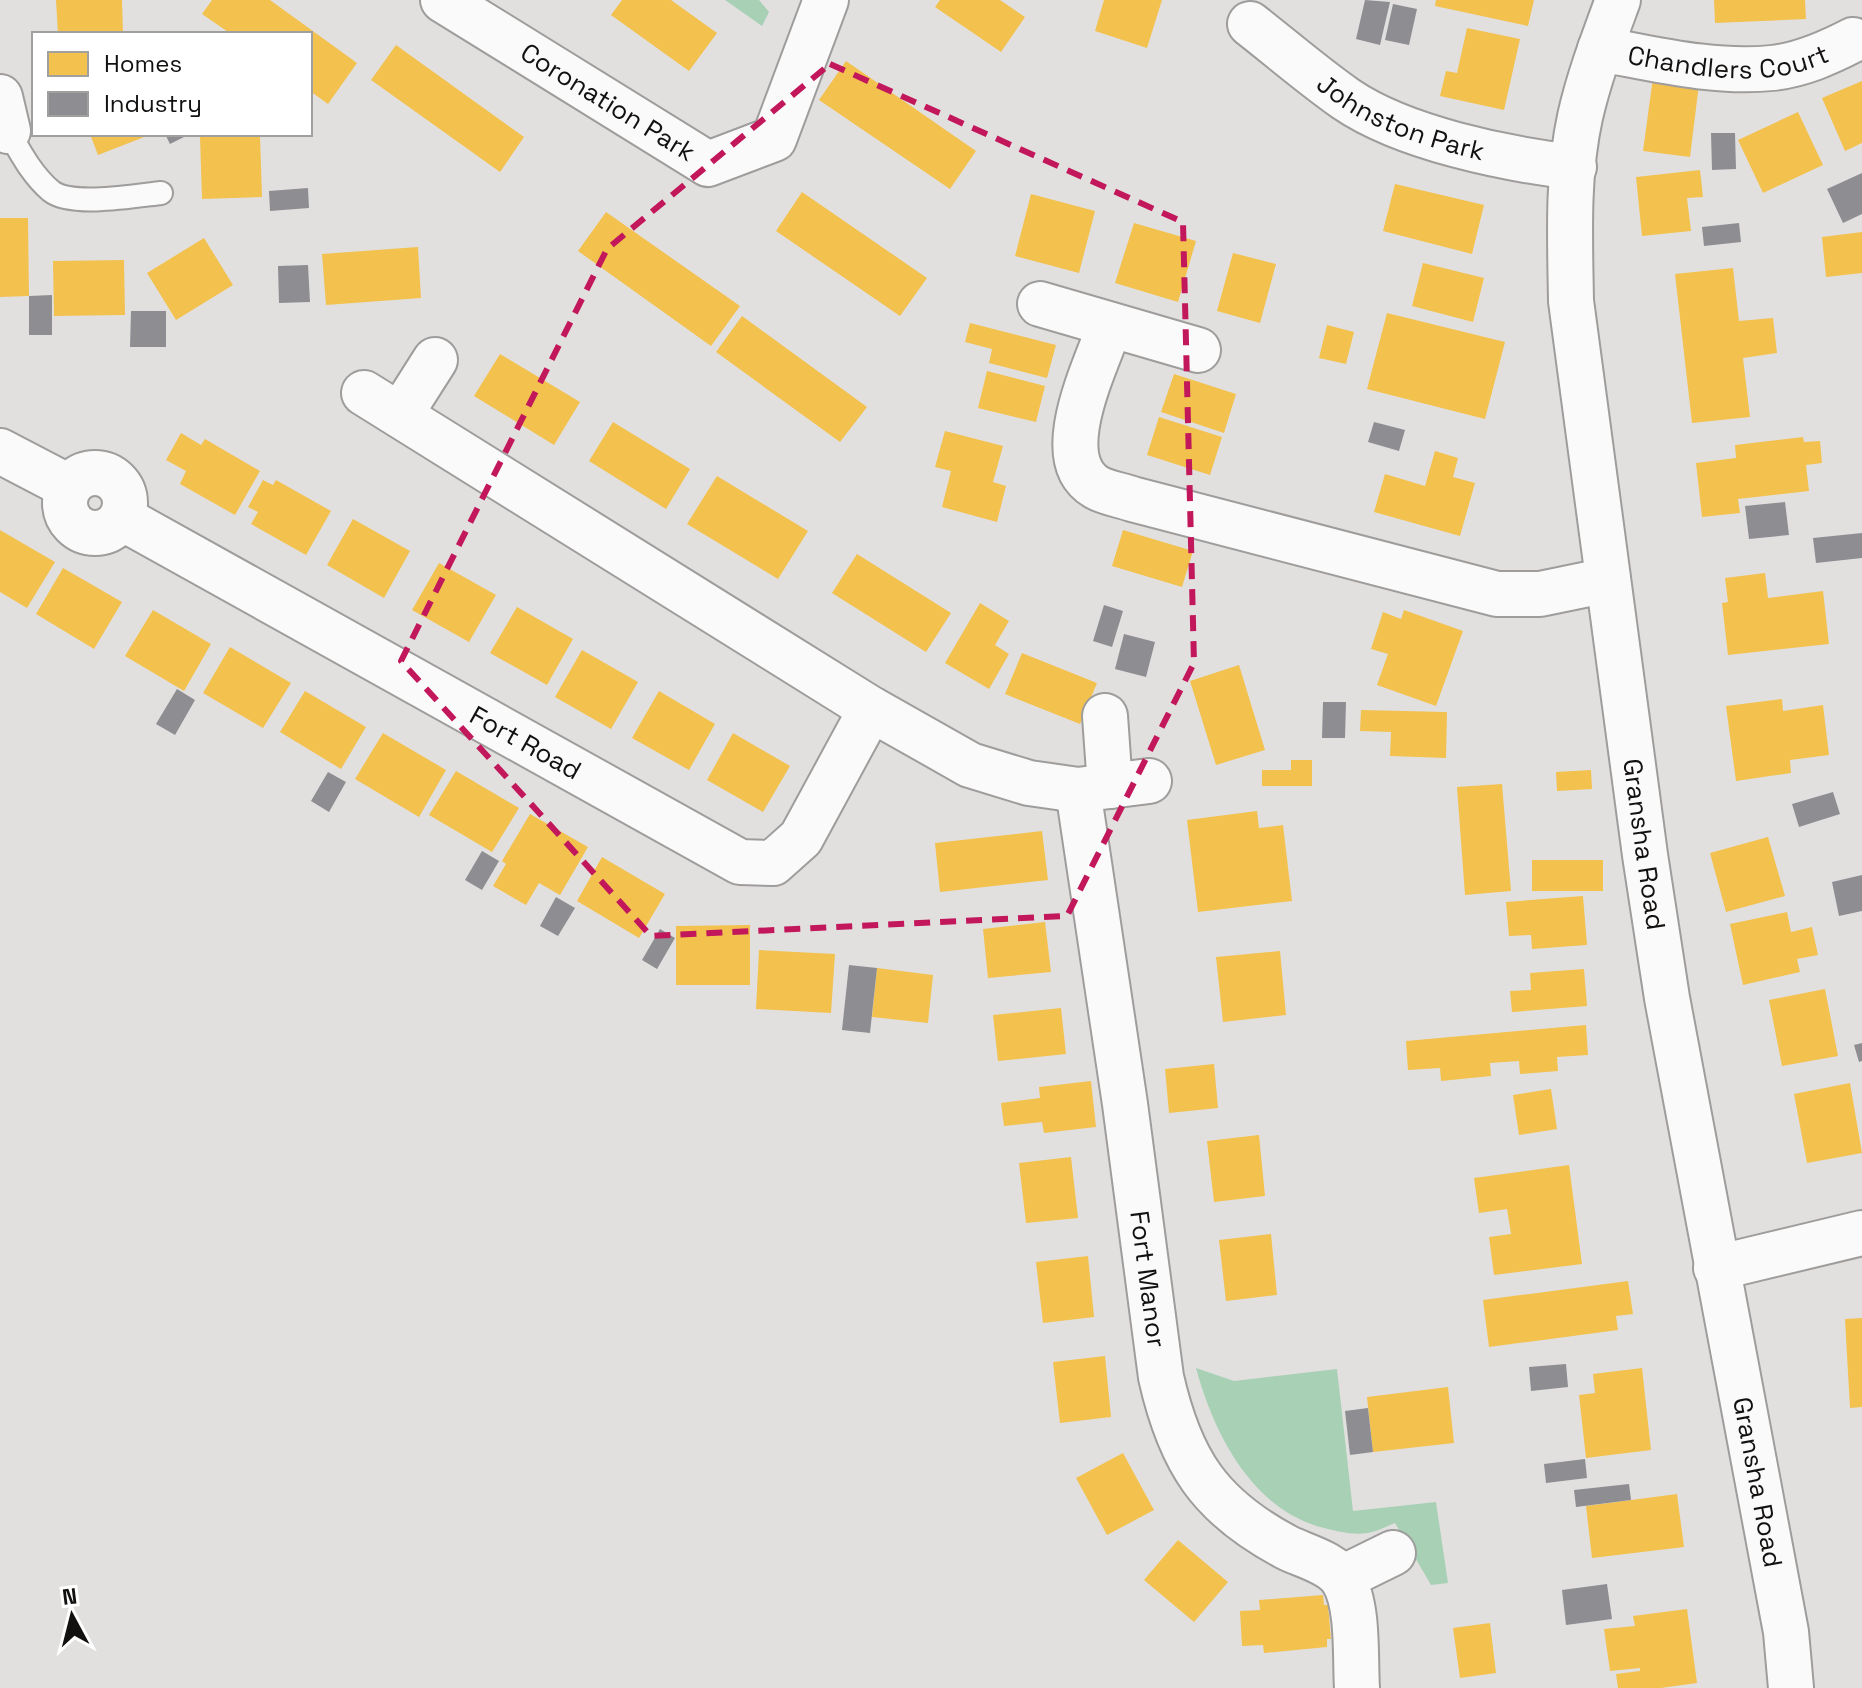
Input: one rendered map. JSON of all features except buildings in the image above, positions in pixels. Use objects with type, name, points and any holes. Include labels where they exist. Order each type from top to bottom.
[{"type":"street","name":"Coronation Park","points":[[443,0],[708,164],[774,139],[826,0]]},
{"type":"street","name":"Gransha Road","points":[[1618,0],[1580,118],[1570,222],[1571,301],[1667,998],[1786,1632],[1791,1688]]},
{"type":"street","name":"Johnston Park","points":[[1250,24],[1348,100],[1404,129],[1477,148],[1574,167]]},
{"type":"street","name":"Chandlers Court","points":[[1600,49],[1699,67],[1772,68],[1822,56],[1853,40]]},
{"type":"street","points":[[1040,304],[1198,350]]},
{"type":"street","points":[[1110,325],[1074,438],[1077,466],[1095,486],[1132,499],[1497,594],[1540,594],[1608,580]]},
{"type":"street","points":[[435,360],[382,404],[871,709],[970,765],[1029,783],[1113,786],[1105,716]]},
{"type":"street","name":"Fort Road","points":[[0,451],[69,487],[65,500],[67,513],[74,525],[86,532],[99,533],[112,528],[122,518],[740,862],[773,863],[801,838],[871,709]]},
{"type":"street","name":"Fort Manor","points":[[1113,786],[1123,1089],[1161,1377],[1170,1416],[1189,1458],[1213,1495],[1247,1523],[1286,1547],[1322,1563],[1342,1578]]},
{"type":"street","points":[[1716,1268],[1862,1233]]},
{"type":"street","points":[[1357,1688],[1352,1605],[1342,1578],[1393,1553]]},
{"type":"lane","points":[[4,114],[33,172],[53,194],[86,201],[161,193]]},
{"type":"highlighted area","points":[[830,64],[1183,222],[1194,663],[1067,916],[651,936],[401,661],[607,249]]},
{"type":"green space","points":[[725,0],[759,0],[769,12],[762,26]]},
{"type":"green space","points":[[1196,1368],[1234,1381],[1337,1369],[1353,1511],[1436,1502],[1448,1583],[1431,1585],[1395,1523],[1354,1534],[1299,1519],[1276,1505],[1257,1487],[1225,1443]]}]
